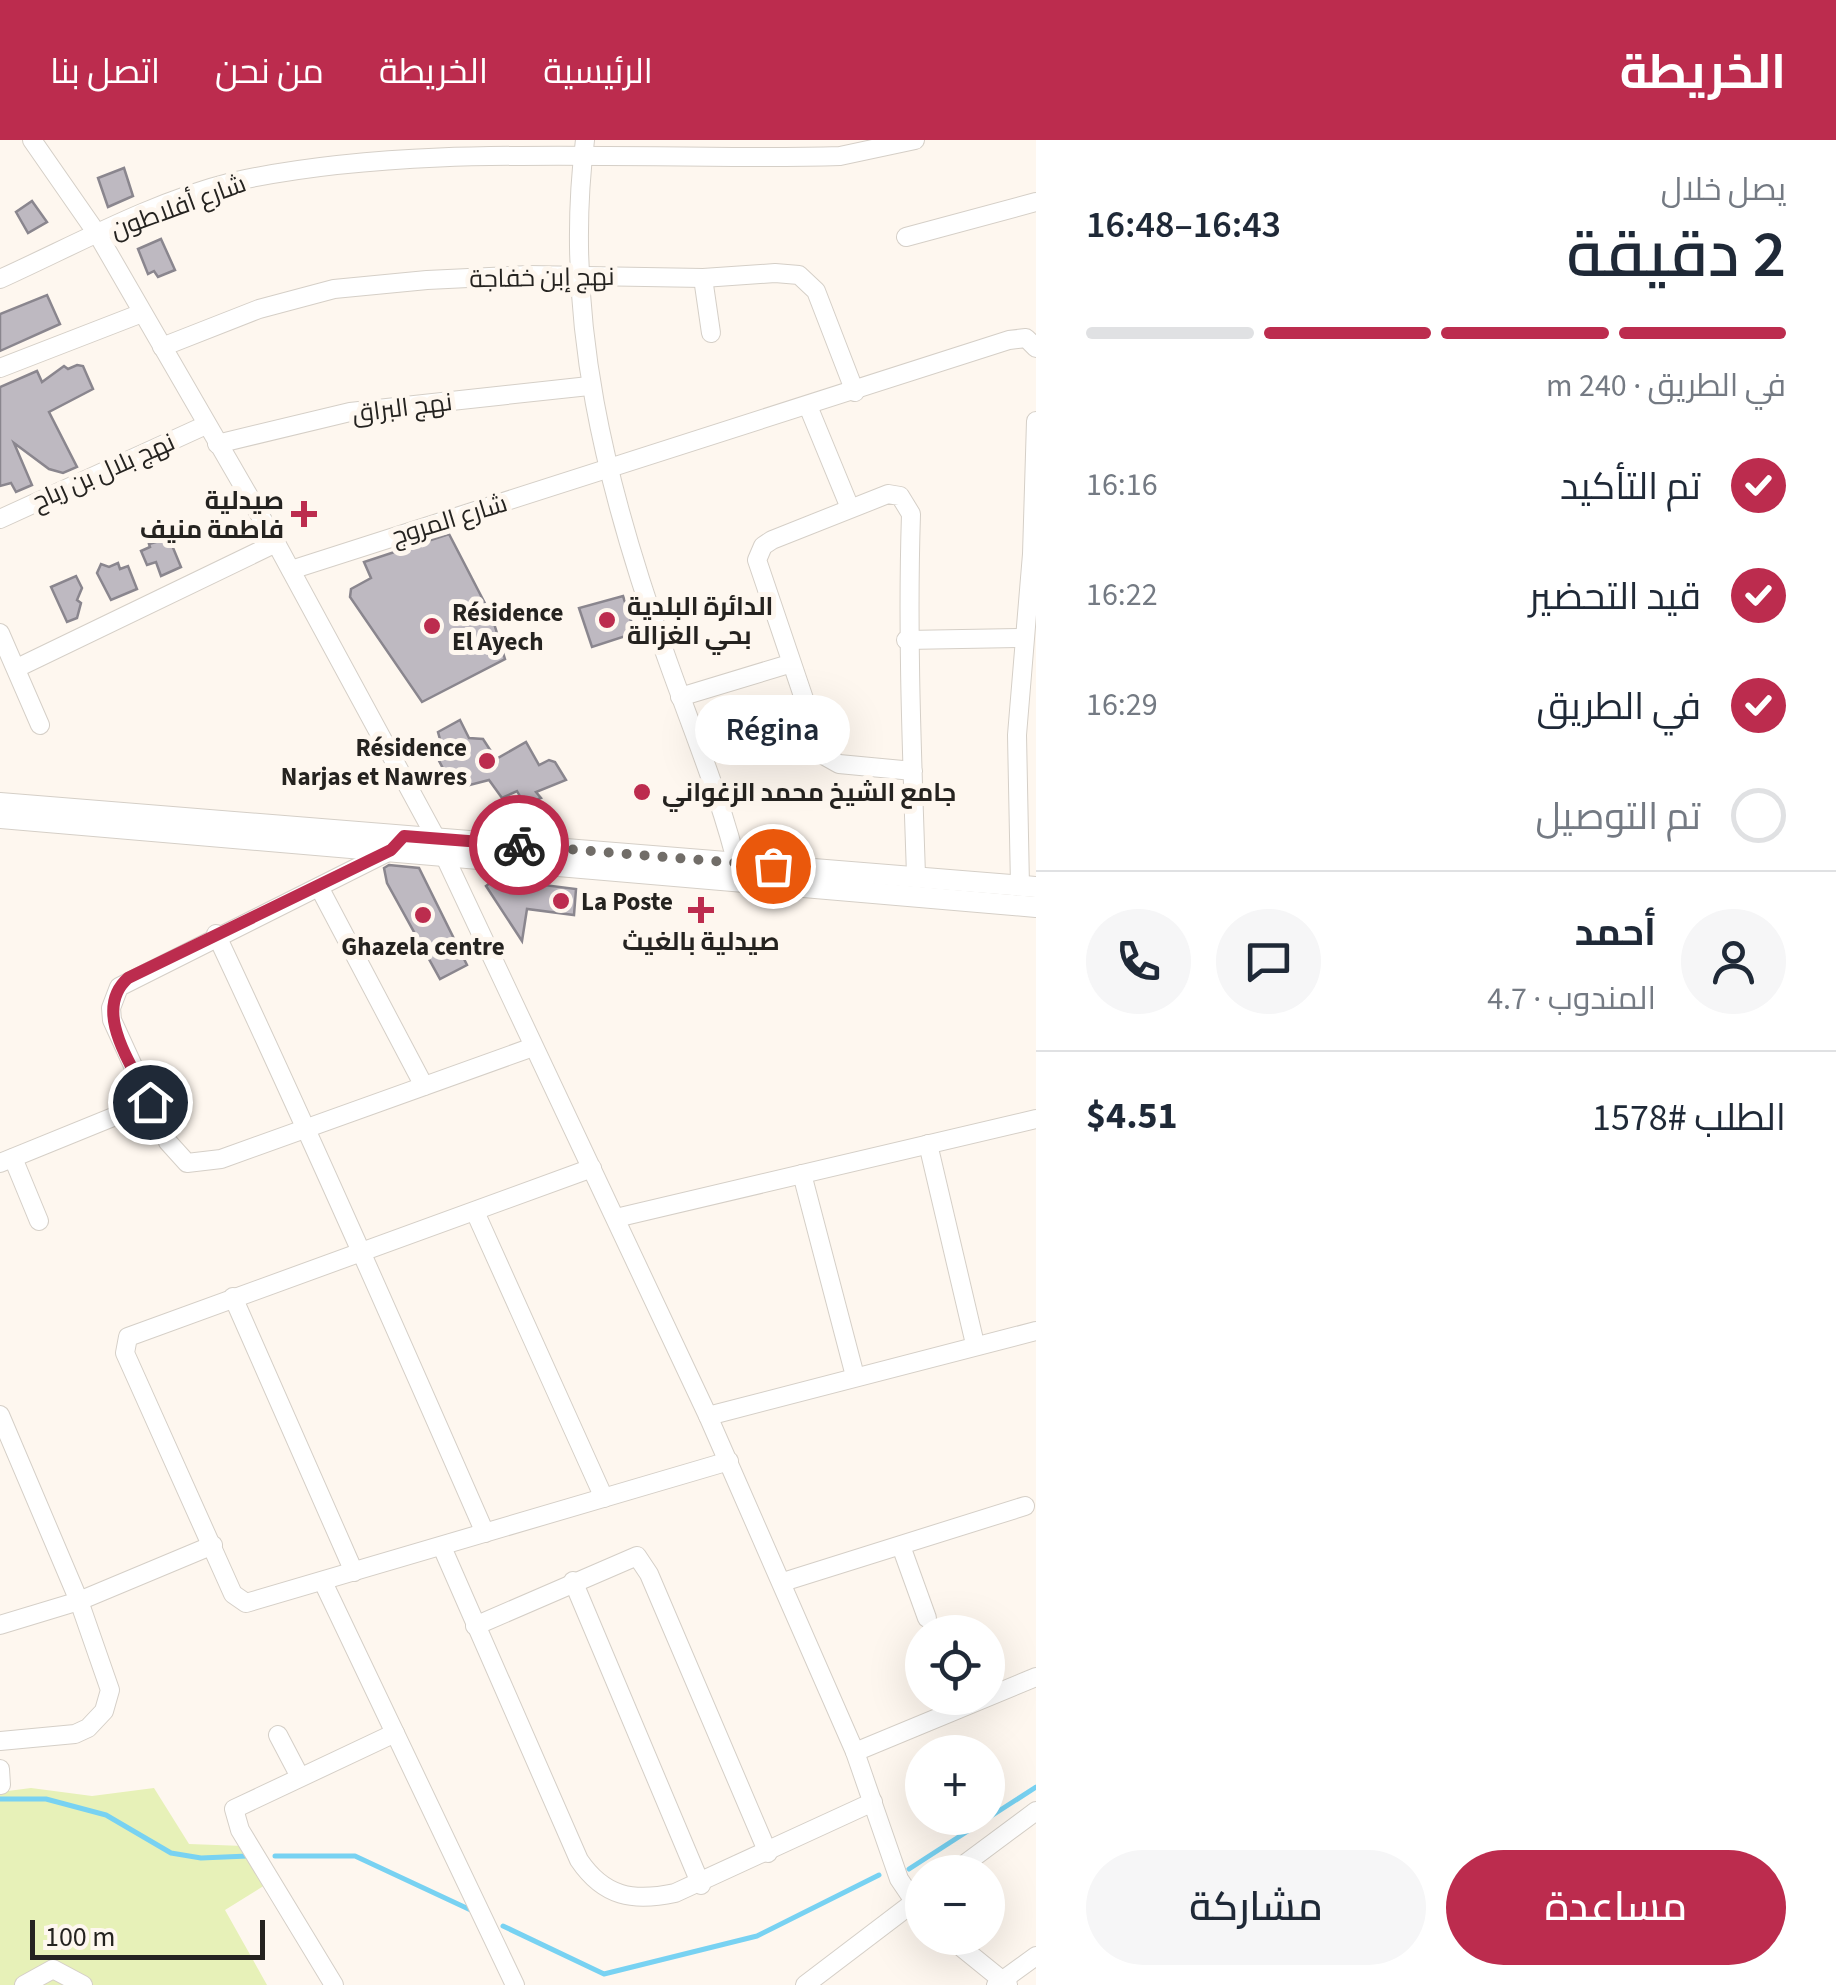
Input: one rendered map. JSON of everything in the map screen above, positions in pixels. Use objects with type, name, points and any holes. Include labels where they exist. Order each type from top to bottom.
[{"type":"street","points":[[32,140],[98,235],[276,543],[439,846],[728,1460],[854,1752],[905,1886]]},
{"type":"street","points":[[346,140],[347,160]]},
{"type":"street","name":"شارع أفلاطون","points":[[0,278],[148,212],[230,182],[347,160],[584,148],[764,149],[840,156],[915,140]]},
{"type":"street","points":[[584,148],[579,275],[589,386],[608,471],[739,871]]},
{"type":"street","points":[[906,238],[1036,202]]},
{"type":"street","name":"نهج إبن خفاجة","points":[[162,347],[259,309],[334,289],[427,280],[579,275],[703,278],[774,272],[807,279],[856,392]]},
{"type":"street","points":[[703,278],[711,334]]},
{"type":"street","points":[[0,368],[142,313]]},
{"type":"street","name":"شارع المروج","points":[[291,570],[1009,340],[1026,338],[1036,348]]},
{"type":"street","name":"نهج البراق","points":[[217,444],[350,412],[589,386]]},
{"type":"street","points":[[808,406],[850,508]]},
{"type":"street","points":[[739,871],[916,875],[1028,886],[1016,735],[1032,554],[1036,421]]},
{"type":"street","name":"نهج بلال بن رباح","points":[[0,519],[206,425]]},
{"type":"street","points":[[913,771],[829,761],[818,747],[757,560],[759,552],[772,540],[888,494],[900,496],[908,504],[906,640],[913,771],[916,875]]},
{"type":"street","points":[[16,668],[276,543]]},
{"type":"street","points":[[0,633],[40,725]]},
{"type":"street","points":[[906,640],[1022,638]]},
{"type":"street","points":[[680,696],[789,664]]},
{"type":"street","points":[[0,803],[398,843]]},
{"type":"street","points":[[0,818],[398,843],[739,871],[1036,907]]},
{"type":"street","points":[[398,843],[319,887],[128,978],[114,996],[112,1020],[168,1142],[186,1162],[221,1160],[532,1047]]},
{"type":"street","points":[[319,887],[424,1086]]},
{"type":"street","points":[[216,934],[309,1128],[358,1253],[485,1533]]},
{"type":"street","points":[[39,1221],[7,1160],[150,1102]]},
{"type":"street","points":[[616,1218],[1036,1118]]},
{"type":"street","points":[[928,1144],[975,1344]]},
{"type":"street","points":[[592,1168],[476,1214],[136,1331],[124,1345],[212,1545],[240,1602],[324,1582],[728,1460]]},
{"type":"street","points":[[802,1174],[855,1376]]},
{"type":"street","points":[[476,1214],[604,1498]]},
{"type":"street","points":[[233,1297],[354,1572]]},
{"type":"street","points":[[708,1416],[1036,1331]]},
{"type":"street","points":[[0,1415],[8,1450],[79,1602],[108,1676],[104,1711],[88,1728],[75,1734],[0,1741]]},
{"type":"street","points":[[782,1582],[1025,1506]]},
{"type":"street","points":[[0,1625],[79,1602],[212,1545]]},
{"type":"street","points":[[442,1546],[589,1876],[603,1888],[643,1900],[702,1884],[873,1802]]},
{"type":"street","points":[[901,1546],[926,1615]]},
{"type":"street","points":[[475,1626],[629,1556],[643,1561],[768,1854]]},
{"type":"street","points":[[573,1581],[702,1884]]},
{"type":"street","points":[[324,1582],[515,1985]]},
{"type":"street","points":[[854,1752],[1036,1677]]},
{"type":"street","points":[[334,1985],[233,1814],[237,1806],[395,1733]]},
{"type":"street","points":[[278,1735],[300,1777]]},
{"type":"street","points":[[977,1855],[1036,1811]]},
{"type":"street","points":[[805,1985],[905,1914]]},
{"type":"street","points":[[970,1955],[1002,1983],[1036,1956]]},
{"type":"street","points":[[24,1985],[53,1969],[83,1985]]},
{"type":"green space","points":[[31,1788],[92,1796],[154,1788],[189,1844],[244,1846],[265,1885],[225,1910],[267,1985],[0,1985],[0,1792]]},
{"type":"building","points":[[124,168],[133,196],[108,207],[98,178]]},
{"type":"building","points":[[32,201],[47,222],[28,233],[16,212]]},
{"type":"building","points":[[161,239],[175,270],[158,277],[154,271],[148,274],[138,249]]},
{"type":"building","points":[[47,295],[60,324],[0,351],[0,314]]},
{"type":"building","points":[[64,366],[68,369],[83,366],[93,389],[49,412],[77,467],[63,473],[49,469],[14,443],[32,485],[16,492],[11,483],[0,486],[0,387],[37,371],[42,382]]},
{"type":"building","name":"Résidence El Ayech","points":[[449,534],[492,617],[505,659],[422,702],[350,597],[351,589],[371,578],[364,562]]},
{"type":"building","points":[[169,538],[181,567],[161,576],[156,562],[147,565],[141,551]]},
{"type":"building","points":[[118,563],[120,569],[128,566],[137,589],[111,600],[97,573],[101,564],[109,567]]},
{"type":"building","points":[[76,576],[82,588],[77,600],[81,603],[77,618],[67,622],[51,587]]},
{"type":"building","name":"الدائرة البلدية بحي الغزالة","points":[[623,596],[635,633],[592,647],[579,608]]},
{"type":"building","name":"Résidence Narjas et Nawres","points":[[460,720],[469,738],[483,739],[496,759],[526,742],[539,765],[549,760],[555,762],[566,780],[536,792],[541,798],[525,805],[517,791],[502,798],[489,780],[466,786],[448,778],[437,757],[443,750],[438,732]]},
{"type":"building","name":"Ghazela centre","points":[[384,868],[419,868],[467,965],[440,979],[387,883]]},
{"type":"building","points":[[495,879],[576,889],[574,915],[527,909],[522,941],[486,886]]},
{"type":"waterway","points":[[931,1855],[1036,1787]]},
{"type":"waterway","points":[[0,1799],[46,1799],[106,1815],[171,1853],[201,1858],[248,1856]]},
{"type":"waterway","points":[[275,1856],[355,1856],[475,1912]]},
{"type":"waterway","points":[[503,1926],[604,1974],[757,1936],[879,1875]]},
{"type":"way so far","points":[[519,845],[773,866]]},
{"type":"place","name":"صيدلية فاطمة منيف","points":[[304,514]]},
{"type":"place","name":"الدائرة البلدية بحي الغزالة","points":[[607,620]]},
{"type":"place","name":"Résidence El Ayech","points":[[432,626]]},
{"type":"place","name":"Résidence Narjas et Nawres","points":[[487,761]]},
{"type":"place","name":"جامع الشيخ محمد الزغواني","points":[[642,792]]},
{"type":"place","name":"Régina","points":[[773,866]]},
{"type":"place","name":"La Poste","points":[[561,901]]},
{"type":"place","name":"صيدلية بالغيث","points":[[701,910]]},
{"type":"place","name":"Ghazela centre","points":[[423,915]]},
{"type":"route","points":[[150,1102],[112,1020],[114,996],[128,978],[391,850],[404,836],[519,845]]}]
